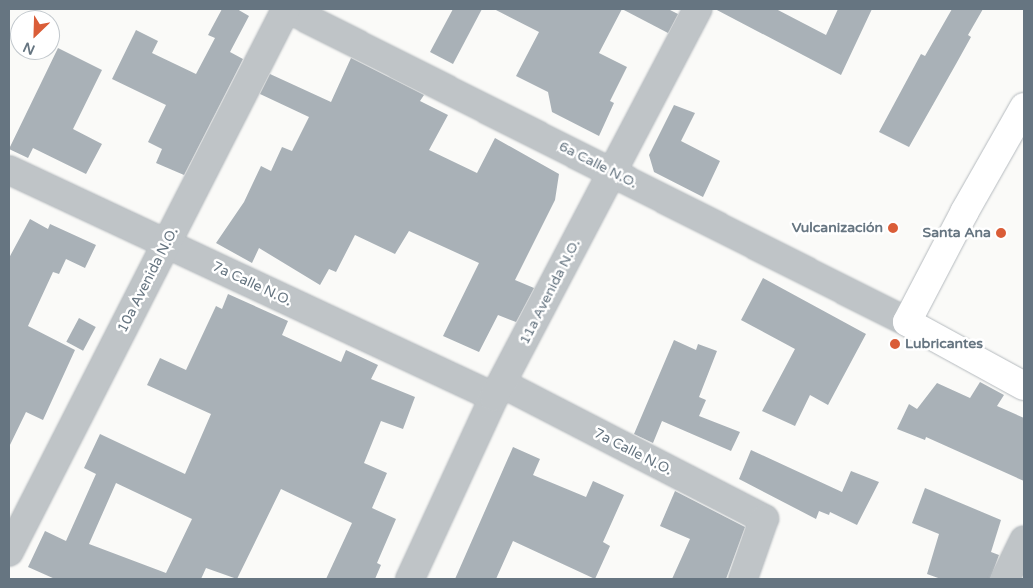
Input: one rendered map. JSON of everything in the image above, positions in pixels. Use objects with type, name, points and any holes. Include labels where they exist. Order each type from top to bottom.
[{"type":"main road","points":[[1022,116],[907,322],[1024,386]]},
{"type":"street","name":"6a Calle N.O.","points":[[287,9],[907,322]]},
{"type":"street","name":"10a Avenida N.O.","points":[[9,552],[287,9]]},
{"type":"street","name":"11a Avenida N.O.","points":[[410,579],[498,391],[698,9]]},
{"type":"street","name":"7a Calle N.O.","points":[[9,170],[167,244],[498,391],[764,519],[742,579]]},
{"type":"street","points":[[1006,579],[1024,540]]},
{"type":"building","points":[[222,9],[237,9],[249,16],[230,52],[243,59],[184,175],[156,163],[162,149],[148,142],[166,105],[112,79],[136,30],[158,41],[152,53],[196,74],[215,38],[208,35]]},
{"type":"building","points":[[453,9],[482,9],[453,64],[430,52]]},
{"type":"building","points":[[494,9],[622,9],[599,53],[627,67],[610,101],[614,103],[599,136],[552,112],[548,92],[516,76],[539,32]]},
{"type":"building","points":[[622,9],[668,9],[678,14],[668,33]]},
{"type":"building","points":[[715,9],[776,9],[826,35],[838,9],[872,9],[841,75]]},
{"type":"building","points":[[952,9],[983,9],[968,35],[971,37],[909,147],[879,132],[921,54],[925,56]]},
{"type":"building","points":[[60,49],[102,70],[73,129],[102,144],[86,174],[33,148],[28,158],[9,149],[52,60],[60,60]]},
{"type":"building","points":[[351,58],[424,95],[420,101],[448,115],[429,150],[477,173],[495,138],[559,174],[555,200],[515,280],[534,288],[516,322],[498,315],[479,352],[443,336],[479,263],[409,231],[395,254],[355,235],[336,272],[329,269],[320,285],[259,248],[252,263],[216,243],[244,202],[261,166],[271,171],[282,147],[292,151],[309,117],[260,94],[270,74],[331,102]]},
{"type":"building","points":[[674,105],[695,113],[681,141],[720,161],[703,197],[654,172],[649,155]]},
{"type":"building","points":[[30,219],[48,229],[50,224],[96,245],[85,268],[66,259],[59,274],[53,272],[28,326],[75,350],[43,420],[26,412],[9,447],[9,258]]},
{"type":"building","points":[[763,278],[866,334],[828,405],[810,395],[795,426],[762,411],[795,349],[741,320]]},
{"type":"building","points":[[228,294],[288,321],[282,335],[341,362],[346,350],[378,365],[371,379],[415,397],[403,429],[381,421],[364,463],[387,473],[372,508],[396,519],[377,563],[381,565],[375,579],[326,579],[352,523],[281,489],[237,579],[206,568],[201,579],[55,579],[28,567],[45,531],[66,541],[96,474],[84,468],[100,434],[185,474],[211,414],[147,385],[160,358],[186,370],[216,306],[222,309]],"holes":[[[116,483],[192,519],[166,573],[89,544]]]},
{"type":"building","points":[[79,318],[96,327],[83,351],[66,342]]},
{"type":"building","points":[[674,340],[696,350],[698,344],[717,351],[699,397],[706,400],[699,416],[740,432],[731,451],[662,421],[653,443],[634,434]]},
{"type":"building","points":[[980,382],[1004,395],[997,406],[1024,418],[1024,481],[926,437],[925,440],[897,429],[909,404],[917,409],[937,383],[970,398]]},
{"type":"building","points":[[513,447],[540,459],[533,475],[586,497],[593,481],[624,495],[603,542],[610,546],[595,579],[513,541],[496,579],[455,579]]},
{"type":"building","points":[[751,450],[842,492],[851,471],[879,482],[857,525],[830,512],[829,515],[819,511],[816,519],[739,479]]},
{"type":"building","points":[[925,488],[1001,520],[991,552],[999,555],[990,579],[941,579],[927,574],[939,534],[912,523]]},
{"type":"building","points":[[675,491],[745,527],[726,579],[672,579],[690,539],[660,526]]},
{"type":"place","name":"Vulcanización","points":[[893,228]]},
{"type":"place","name":"Santa Ana","points":[[1001,233]]},
{"type":"place","name":"Lubricantes","points":[[895,344]]}]
